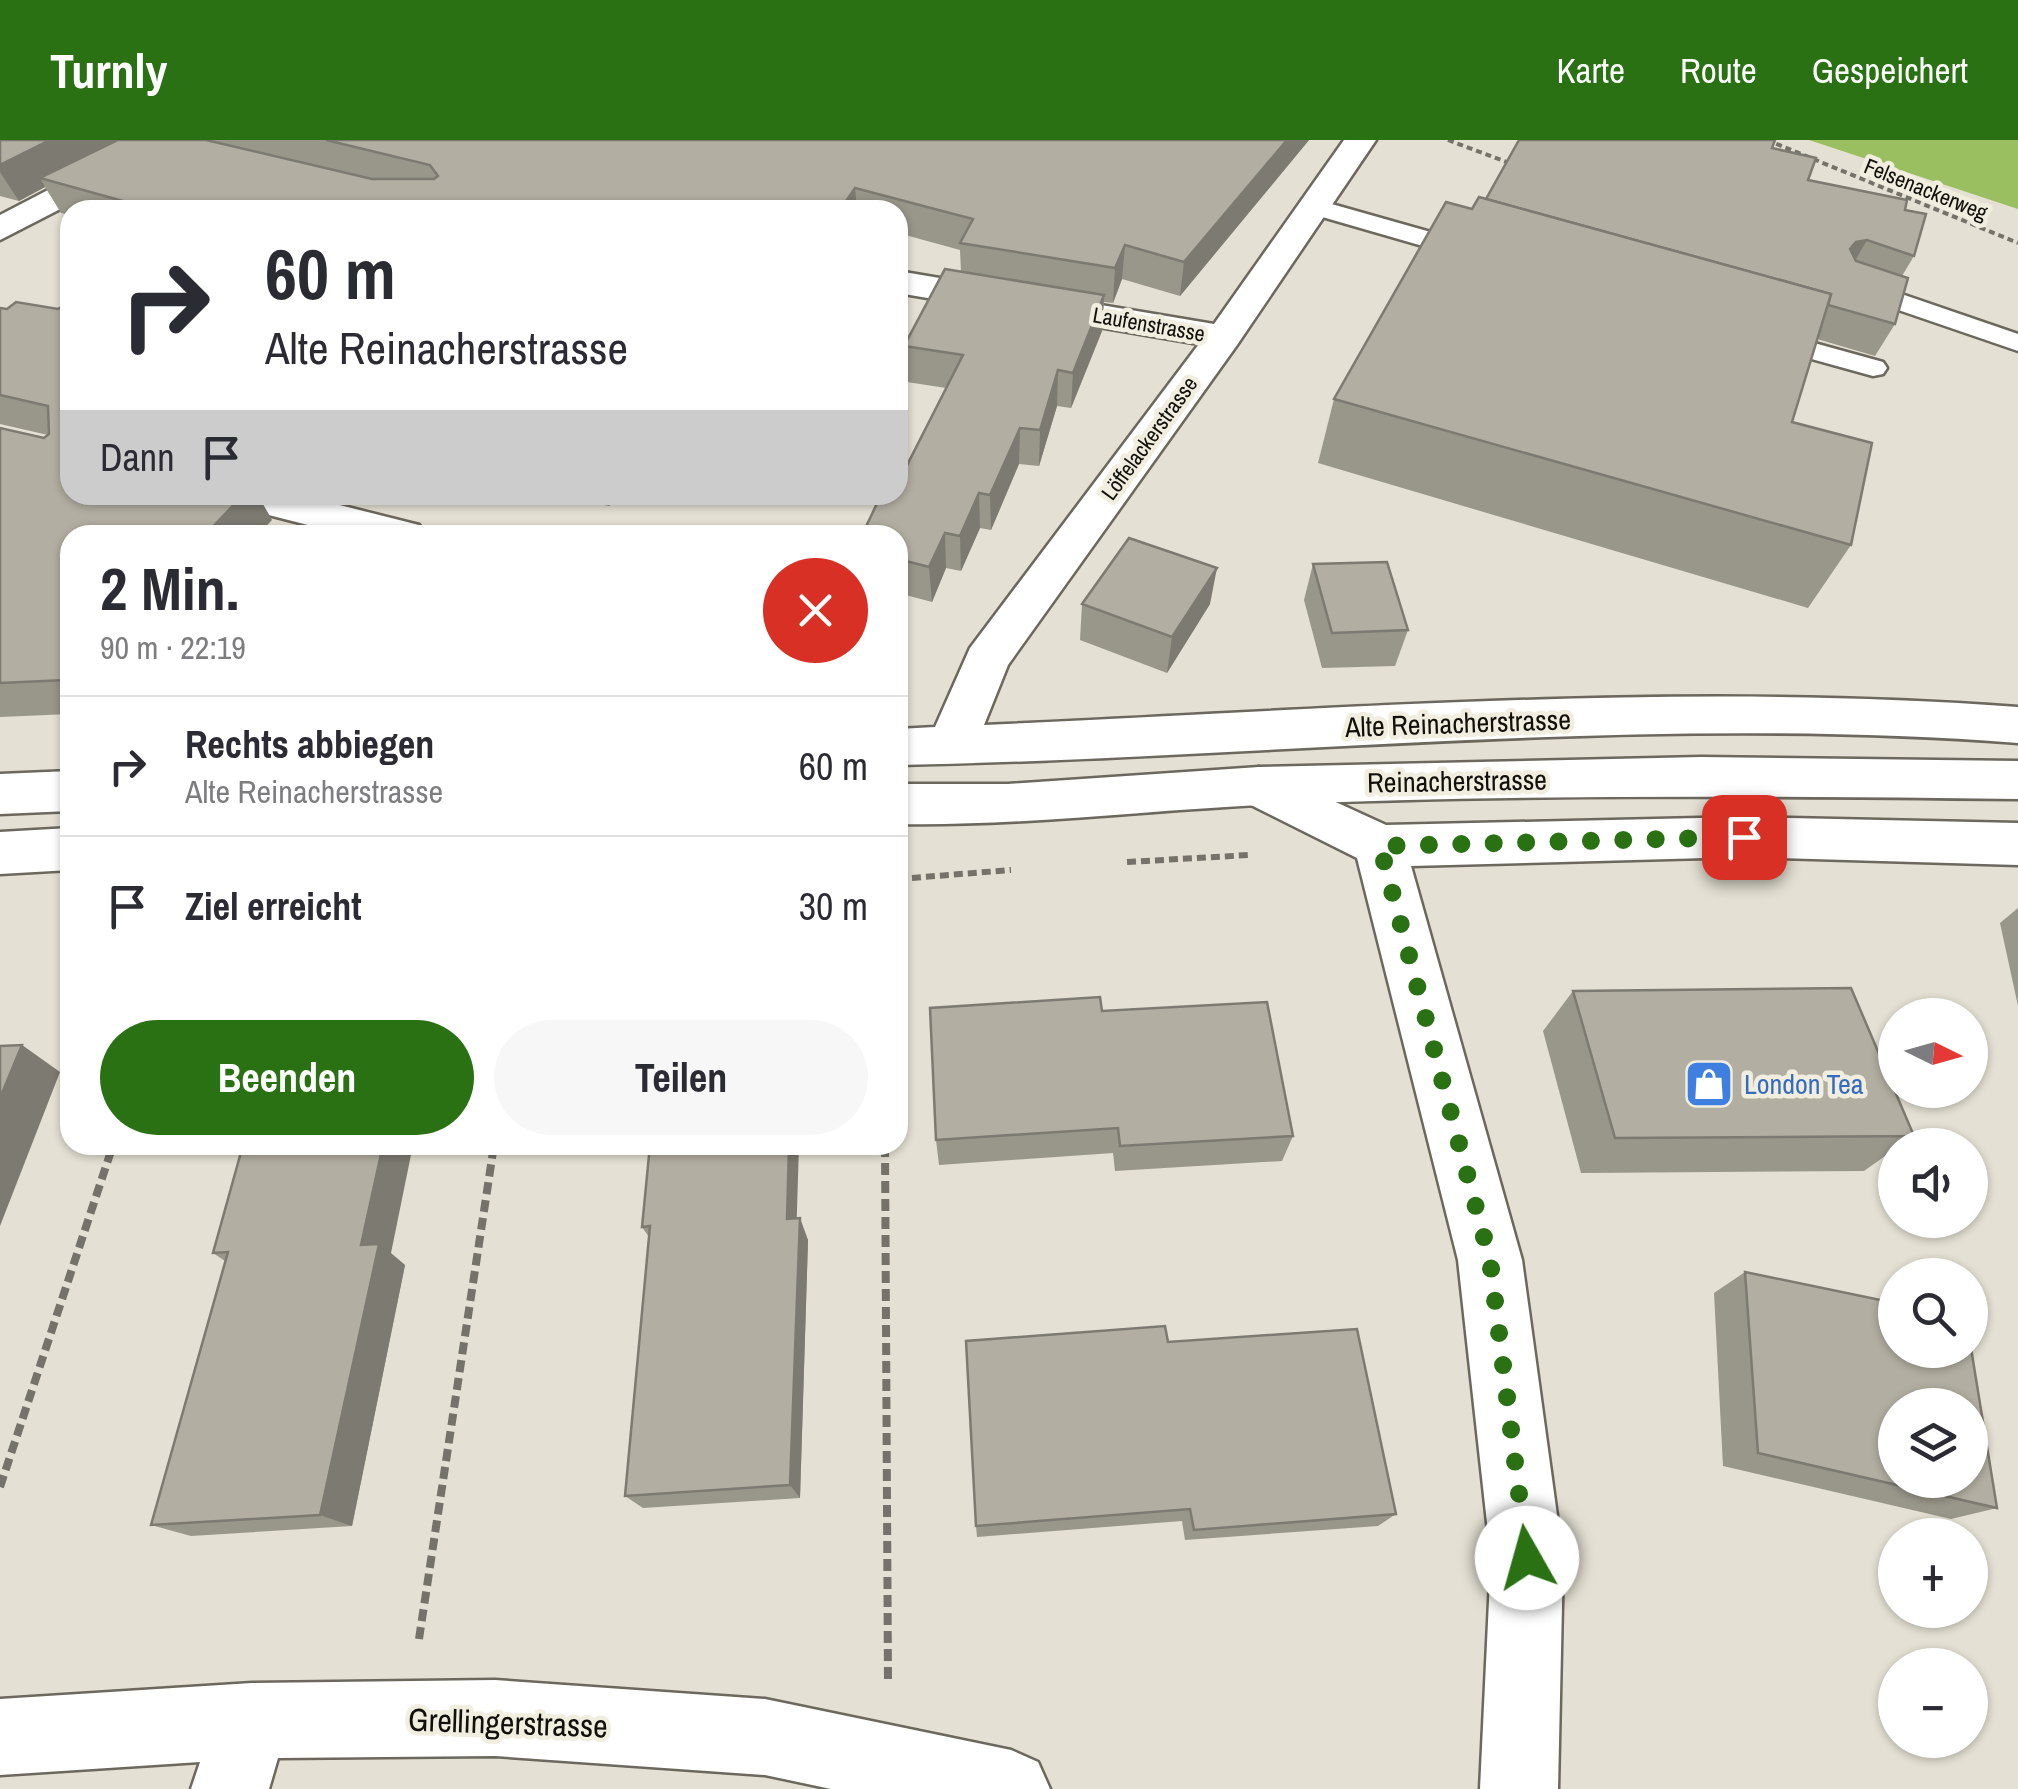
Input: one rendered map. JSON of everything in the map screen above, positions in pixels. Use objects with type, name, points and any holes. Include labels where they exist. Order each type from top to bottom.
[{"type":"street","name":"Löffelackerstrasse","points":[[952,744],[987,660],[1224,337],[1360,140]]},
{"type":"street","points":[[60,200],[175,147]]},
{"type":"street","points":[[0,228],[60,200]]},
{"type":"street","name":"Laufenstrasse","points":[[908,284],[1224,337]]},
{"type":"street","points":[[284,505],[364,525]]},
{"type":"street","name":"Alte Reinacherstrasse","points":[[908,746],[1542,720],[1900,716],[2018,725]]},
{"type":"street","name":"Reinacherstrasse","points":[[908,804],[1008,804],[1259,786],[1701,776],[2018,780]]},
{"type":"street","points":[[1259,786],[1380,846],[1744,837],[2018,844]]},
{"type":"street","points":[[0,794],[60,791]]},
{"type":"street","points":[[1380,846],[1490,1260],[1527,1558],[1519,1789]]},
{"type":"street","points":[[0,853],[60,850]]},
{"type":"street","name":"Grellingerstrasse","points":[[0,1737],[241,1755],[406,1719],[496,1718],[765,1737],[1011,1789]]},
{"type":"lane","points":[[1314,207],[1500,260]]},
{"type":"lane","points":[[1848,283],[2018,344]]},
{"type":"lane","points":[[1742,330],[1872,368]]},
{"type":"path","points":[[1448,140],[1516,166]]},
{"type":"path","name":"Felsenackerweg","points":[[1768,140],[2018,243]]},
{"type":"path","points":[[1112,864],[1380,846]]},
{"type":"path","points":[[0,1487],[110,1155]]},
{"type":"path","points":[[406,1719],[492,1155]]},
{"type":"path","points":[[885,1155],[888,1763]]},
{"type":"green space","points":[[1809,140],[2018,140],[2018,209]]},
{"type":"building","points":[[0,140],[50,140],[0,165]]},
{"type":"building","points":[[118,140],[206,140],[372,179],[434,179],[438,176],[430,165],[326,140],[1287,140],[1184,262],[1125,245],[1115,268],[960,243],[973,219],[855,188],[847,200],[119,200],[40,178]]},
{"type":"building","points":[[1519,140],[1775,140],[1772,148],[1816,158],[1808,180],[1907,200],[1905,210],[1926,214],[1914,256],[1867,240],[1856,242],[1850,249],[1856,261],[1908,278],[1895,324],[1828,305],[1831,294],[1486,199]]},
{"type":"building","points":[[1479,197],[1831,294],[1792,422],[1872,443],[1851,545],[1334,399],[1446,202],[1472,209]]},
{"type":"building","points":[[945,269],[1104,295],[1073,373],[1058,370],[1040,430],[1020,428],[990,495],[979,493],[960,536],[945,533],[929,567],[908,562],[908,525],[867,525],[876,505],[908,505],[908,463],[963,355],[908,347],[908,338]]},
{"type":"building","points":[[16,302],[58,309],[60,505],[234,505],[214,525],[60,525],[60,680],[0,683],[0,428],[44,438],[49,434],[48,406],[0,395],[0,308],[7,309]]},
{"type":"building","points":[[1129,538],[1217,568],[1172,637],[1082,604]]},
{"type":"building","points":[[1387,562],[1408,630],[1332,633],[1313,564]]},
{"type":"building","points":[[1851,988],[1878,1051],[1878,1108],[1902,1108],[1911,1128],[1878,1128],[1878,1136],[1615,1138],[1573,991]]},
{"type":"building","points":[[1100,997],[1102,1011],[1267,1002],[1293,1136],[1120,1146],[1118,1128],[936,1140],[930,1008]]},
{"type":"building","points":[[22,1045],[0,1098],[0,1046]]},
{"type":"building","points":[[240,1155],[381,1155],[361,1245],[379,1244],[320,1515],[151,1525],[228,1252],[213,1253]]},
{"type":"building","points":[[649,1155],[789,1155],[787,1219],[800,1218],[790,1485],[625,1496],[650,1226],[642,1227]]},
{"type":"building","points":[[1745,1272],[1878,1299],[1878,1368],[1974,1368],[1977,1388],[1878,1388],[1878,1481],[1758,1453]]},
{"type":"building","points":[[1165,1326],[1168,1342],[1357,1329],[1396,1514],[1194,1530],[1190,1509],[976,1526],[966,1341]]},
{"type":"building","points":[[1988,1453],[1997,1508],[1954,1498],[1988,1498]]},
{"type":"place","name":"London Tea","points":[[1709,1084]]},
{"type":"route","points":[[1527,1558],[1490,1260],[1380,846],[1744,837]]}]
